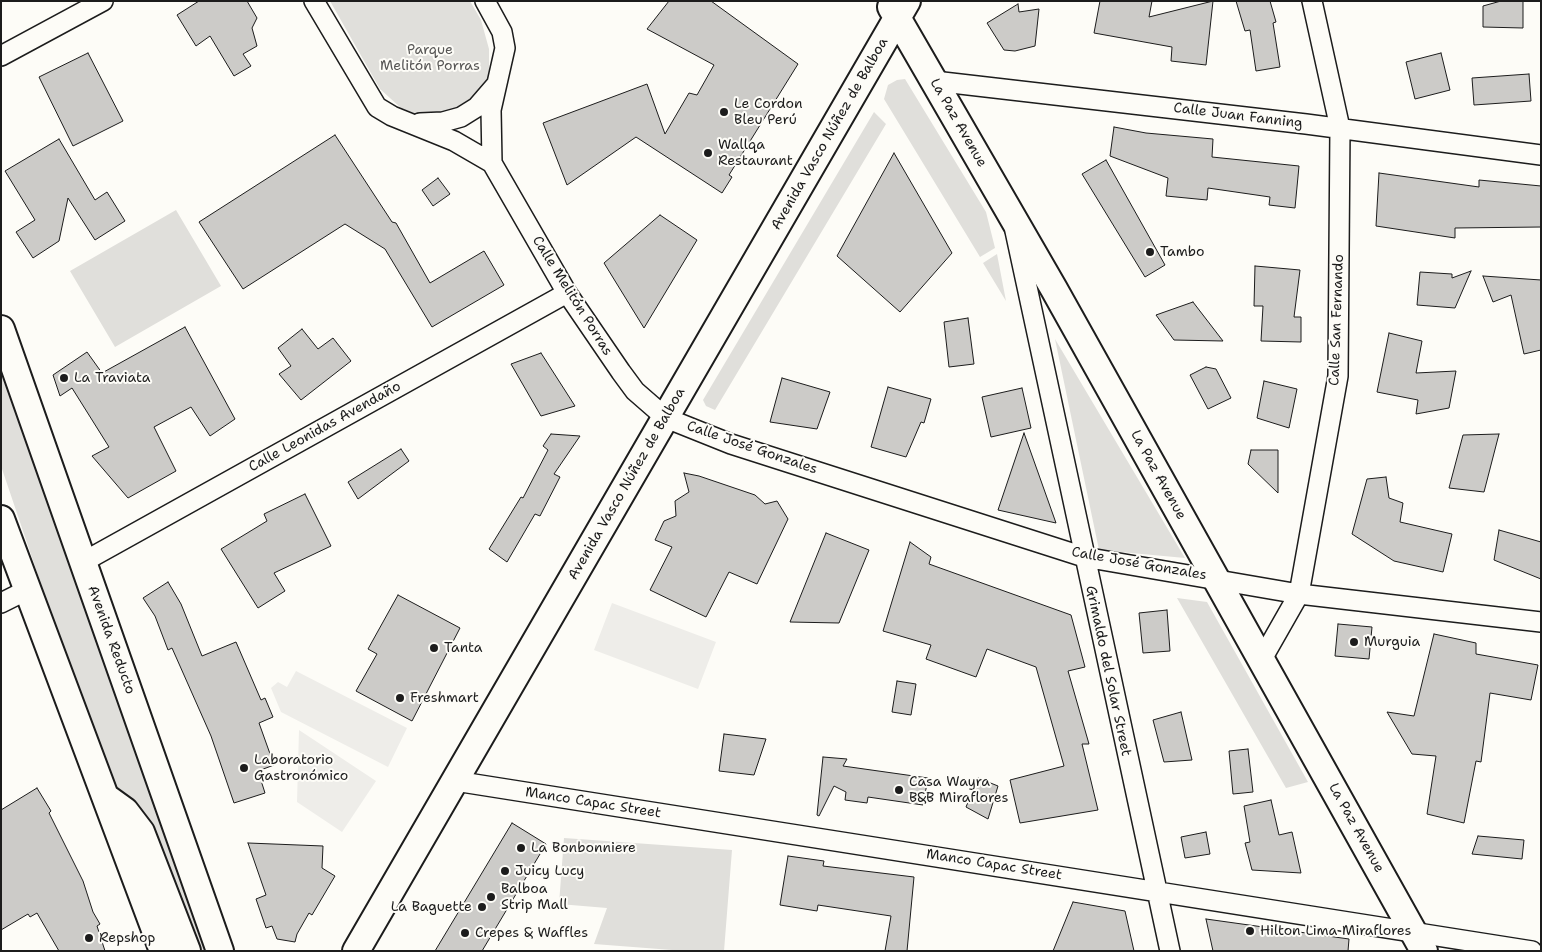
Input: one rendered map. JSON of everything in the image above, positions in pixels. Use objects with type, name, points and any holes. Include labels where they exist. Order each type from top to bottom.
[{"type":"street","points":[[1,56],[103,1]]},
{"type":"street","name":"Calle Melitón Porras","points":[[314,1],[377,107],[410,124],[454,141],[492,164],[567,293],[634,392],[666,418]]},
{"type":"street","name":"Calle Melitón Porras","points":[[485,1],[502,32],[505,48],[496,84],[491,119],[492,164]]},
{"type":"street","name":"Calle San Fernando","points":[[1262,659],[1299,594],[1338,376],[1340,128],[1312,1]]},
{"type":"street","name":"La Paz Avenue","points":[[898,7],[934,81],[1012,214],[1419,942]]},
{"type":"street","name":"Avenida Vasco Núñez de Balboa","points":[[356,951],[666,418],[898,7]]},
{"type":"street","name":"Calle Juan Fanning","points":[[934,81],[1340,128],[1541,155]]},
{"type":"street","points":[[410,124],[443,122],[461,117],[477,107],[496,84]]},
{"type":"street","name":"Grimaldo del Solar Street","points":[[1012,214],[1170,951]]},
{"type":"street","name":"Calle Leonidas Avendaño","points":[[83,562],[567,293]]},
{"type":"street","name":"Avenida Reducto","points":[[1,329],[220,951]]},
{"type":"street","name":"Calle José Gonzales","points":[[666,418],[731,444],[1084,557],[1217,578],[1299,594],[1541,622]]},
{"type":"street","points":[[1,519],[163,951]]},
{"type":"street","points":[[1,603],[27,590]]},
{"type":"street","name":"Manco Capac Street","points":[[455,781],[1156,890],[1419,942],[1532,951]]},
{"type":"street","points":[[104,796],[125,811],[141,832],[187,951]]},
{"type":"shaded area","points":[[612,603],[716,642],[698,689],[594,650]]},
{"type":"shaded area","points":[[296,671],[407,728],[388,767],[281,712],[271,688],[278,682],[287,687]]},
{"type":"shaded area","points":[[299,730],[376,781],[342,832],[297,802]]},
{"type":"green space","name":"Parque Melitón Porras","points":[[330,1],[470,1],[481,20],[489,49],[489,75],[478,96],[464,110],[423,117],[401,108],[380,89]]},
{"type":"green space","points":[[905,79],[986,212],[995,248],[980,257],[884,99],[888,85],[897,80]]},
{"type":"green space","points":[[874,112],[886,124],[715,410],[706,406],[703,400]]},
{"type":"green space","points":[[176,210],[221,286],[115,347],[70,271]]},
{"type":"green space","points":[[997,254],[1006,301],[983,263]]},
{"type":"green space","points":[[1055,339],[1185,558],[1099,550]]},
{"type":"green space","points":[[1,373],[206,951],[199,951],[111,791],[1,466]]},
{"type":"green space","points":[[1177,598],[1207,602],[1308,782],[1286,788]]},
{"type":"green space","points":[[564,838],[732,850],[724,951],[685,951],[594,944],[607,908],[559,904]]},
{"type":"building","points":[[199,1],[247,1],[257,18],[252,28],[257,46],[243,54],[251,66],[234,76],[210,36],[196,46],[177,15]]},
{"type":"building","name":"Le Cordon Bleu Perú","points":[[669,1],[711,1],[798,64],[729,175],[732,177],[722,193],[636,137],[567,185],[543,123],[647,84],[665,134],[689,93],[697,95],[714,65],[647,29]]},
{"type":"building","points":[[1100,1],[1152,1],[1149,17],[1213,1],[1206,65],[1171,61],[1172,47],[1094,33]]},
{"type":"building","points":[[1236,1],[1270,1],[1276,22],[1273,23],[1280,67],[1256,71],[1250,30],[1245,31]]},
{"type":"building","points":[[1501,1],[1523,1],[1523,28],[1483,27],[1483,6]]},
{"type":"building","points":[[1018,4],[1019,12],[1039,9],[1035,46],[1015,51],[1004,50],[987,23]]},
{"type":"building","points":[[88,53],[123,121],[73,146],[39,77]]},
{"type":"building","points":[[1441,53],[1450,90],[1415,99],[1406,62]]},
{"type":"building","points":[[1529,74],[1531,101],[1474,105],[1472,78]]},
{"type":"building","points":[[1114,127],[1146,133],[1213,139],[1212,157],[1299,166],[1295,208],[1269,205],[1270,197],[1208,188],[1207,200],[1166,196],[1168,178],[1110,156]]},
{"type":"building","points":[[335,135],[392,222],[396,223],[430,283],[484,251],[504,285],[432,327],[385,249],[345,224],[243,289],[199,222]]},
{"type":"building","points":[[59,139],[95,200],[107,192],[125,221],[95,240],[68,198],[59,241],[33,258],[16,232],[35,220],[5,171]]},
{"type":"building","points":[[894,153],[952,253],[900,312],[837,256]]},
{"type":"building","points":[[1106,160],[1165,265],[1145,277],[1082,174]]},
{"type":"building","points":[[1379,173],[1479,187],[1479,180],[1541,186],[1541,227],[1455,228],[1455,238],[1376,226]]},
{"type":"building","points":[[438,178],[450,194],[433,206],[422,190]]},
{"type":"building","points":[[660,215],[697,240],[644,328],[604,263]]},
{"type":"building","points":[[1255,266],[1300,270],[1294,317],[1301,317],[1301,342],[1261,341],[1263,306],[1254,306]]},
{"type":"building","points":[[1471,271],[1455,308],[1417,305],[1420,272],[1452,274],[1452,278]]},
{"type":"building","points":[[1483,276],[1541,280],[1541,350],[1524,354],[1511,295],[1493,302]]},
{"type":"building","points":[[1193,302],[1223,341],[1174,340],[1156,315]]},
{"type":"building","points":[[968,318],[974,364],[949,367],[944,322]]},
{"type":"building","points":[[185,327],[235,419],[210,436],[191,407],[154,427],[176,471],[128,498],[92,456],[109,447],[72,388],[60,396],[53,375],[87,352],[102,373]]},
{"type":"building","points":[[302,329],[318,349],[333,338],[351,361],[301,400],[279,374],[291,366],[278,348]]},
{"type":"building","points":[[1389,333],[1422,341],[1416,373],[1456,371],[1449,408],[1416,414],[1418,400],[1377,392]]},
{"type":"building","points":[[541,353],[575,406],[541,416],[511,364]]},
{"type":"building","points":[[1206,367],[1216,369],[1231,398],[1208,409],[1190,375]]},
{"type":"building","points":[[782,378],[830,392],[817,429],[770,422]]},
{"type":"building","points":[[1264,381],[1297,389],[1289,428],[1257,418]]},
{"type":"building","points":[[888,387],[931,399],[924,423],[921,422],[906,457],[871,447]]},
{"type":"building","points":[[1022,388],[1031,428],[991,437],[982,397]]},
{"type":"building","points":[[1024,433],[1056,523],[998,510]]},
{"type":"building","points":[[551,434],[580,436],[554,474],[560,477],[540,516],[535,514],[507,562],[489,549],[521,497],[523,498],[548,450],[543,446]]},
{"type":"building","points":[[1499,434],[1484,492],[1449,488],[1463,435]]},
{"type":"building","points":[[401,449],[409,461],[358,499],[348,482]]},
{"type":"building","points":[[1251,450],[1278,450],[1278,493],[1248,464]]},
{"type":"building","points":[[684,473],[699,476],[755,495],[765,504],[777,501],[788,519],[757,584],[729,572],[706,617],[650,590],[672,547],[655,540],[664,521],[676,516],[675,501],[689,492]]},
{"type":"building","points":[[1386,477],[1389,498],[1403,503],[1400,522],[1452,534],[1443,572],[1394,561],[1352,534],[1367,479]]},
{"type":"building","points":[[305,494],[331,546],[274,573],[285,591],[258,608],[221,549],[267,521],[264,514]]},
{"type":"building","points":[[1499,530],[1541,542],[1541,579],[1494,560]]},
{"type":"building","points":[[826,533],[869,550],[839,623],[790,622]]},
{"type":"building","points":[[910,542],[931,557],[929,564],[1071,615],[1085,667],[1068,671],[1089,744],[1082,744],[1098,810],[1020,823],[1010,780],[1064,766],[1036,667],[987,649],[976,677],[926,659],[931,645],[883,631]]},
{"type":"building","points":[[168,582],[181,604],[202,656],[236,642],[261,700],[265,698],[273,717],[259,723],[274,765],[258,771],[265,793],[234,803],[211,736],[172,648],[168,650],[155,616],[143,598]]},
{"type":"building","points":[[398,595],[460,628],[412,721],[356,691],[377,654],[368,649]]},
{"type":"building","points":[[1167,610],[1170,651],[1143,653],[1139,613]]},
{"type":"building","name":"Murguia","points":[[1338,624],[1372,627],[1369,659],[1335,656]]},
{"type":"building","points":[[1434,634],[1476,643],[1476,654],[1538,665],[1531,700],[1490,693],[1481,762],[1476,761],[1464,823],[1427,814],[1436,756],[1412,754],[1387,712],[1414,716]]},
{"type":"building","points":[[897,681],[916,684],[911,715],[892,712]]},
{"type":"building","points":[[1181,712],[1192,760],[1164,762],[1153,720]]},
{"type":"building","points":[[724,734],[766,739],[754,775],[719,771]]},
{"type":"building","points":[[1248,749],[1253,792],[1233,794],[1229,751]]},
{"type":"building","points":[[823,757],[847,759],[843,766],[928,778],[923,805],[868,797],[867,803],[845,800],[846,792],[834,786],[819,816],[817,815]]},
{"type":"building","points":[[978,778],[998,786],[988,819],[966,807]]},
{"type":"building","points":[[37,788],[51,811],[49,813],[83,881],[93,912],[100,924],[97,926],[105,951],[59,951],[37,913],[30,917],[28,914],[1,930],[1,810]]},
{"type":"building","points":[[1271,800],[1279,835],[1292,832],[1301,873],[1252,870],[1245,843],[1250,842],[1244,806]]},
{"type":"building","name":"Balboa Strip Mall","points":[[512,823],[546,844],[482,951],[435,951]]},
{"type":"building","points":[[1206,832],[1210,854],[1185,858],[1181,837]]},
{"type":"building","points":[[1478,836],[1524,840],[1522,859],[1472,854]]},
{"type":"building","points":[[248,843],[323,846],[322,868],[335,876],[312,915],[309,913],[297,934],[295,942],[277,939],[272,926],[266,928],[256,899],[266,895]]},
{"type":"building","points":[[788,856],[824,861],[823,866],[914,877],[907,951],[885,951],[891,916],[818,905],[817,911],[780,905]]},
{"type":"building","points":[[1073,902],[1125,911],[1134,951],[1053,951]]},
{"type":"building","name":"Hilton Lima Miraflores","points":[[1206,919],[1349,939],[1348,951],[1213,951]]},
{"type":"place","name":"Le Cordon Bleu Perú","points":[[724,112]]},
{"type":"place","name":"Wallqa Restaurant","points":[[708,153]]},
{"type":"place","name":"Tambo","points":[[1150,252]]},
{"type":"place","name":"La Traviata","points":[[64,378]]},
{"type":"place","name":"Murguia","points":[[1354,642]]},
{"type":"place","name":"Tanta","points":[[434,648]]},
{"type":"place","name":"Freshmart","points":[[400,698]]},
{"type":"place","name":"Laboratorio Gastronómico","points":[[244,768]]},
{"type":"place","name":"Casa Wayra B&B Miraflores","points":[[899,790]]},
{"type":"place","name":"La Bonbonniere","points":[[521,848]]},
{"type":"place","name":"Juicy Lucy","points":[[505,871]]},
{"type":"place","name":"Balboa Strip Mall","points":[[491,897]]},
{"type":"place","name":"La Baguette","points":[[482,907]]},
{"type":"place","name":"Hilton Lima Miraflores","points":[[1250,931]]},
{"type":"place","name":"Crepes & Waffles","points":[[465,933]]},
{"type":"place","name":"Repshop","points":[[89,938]]}]
